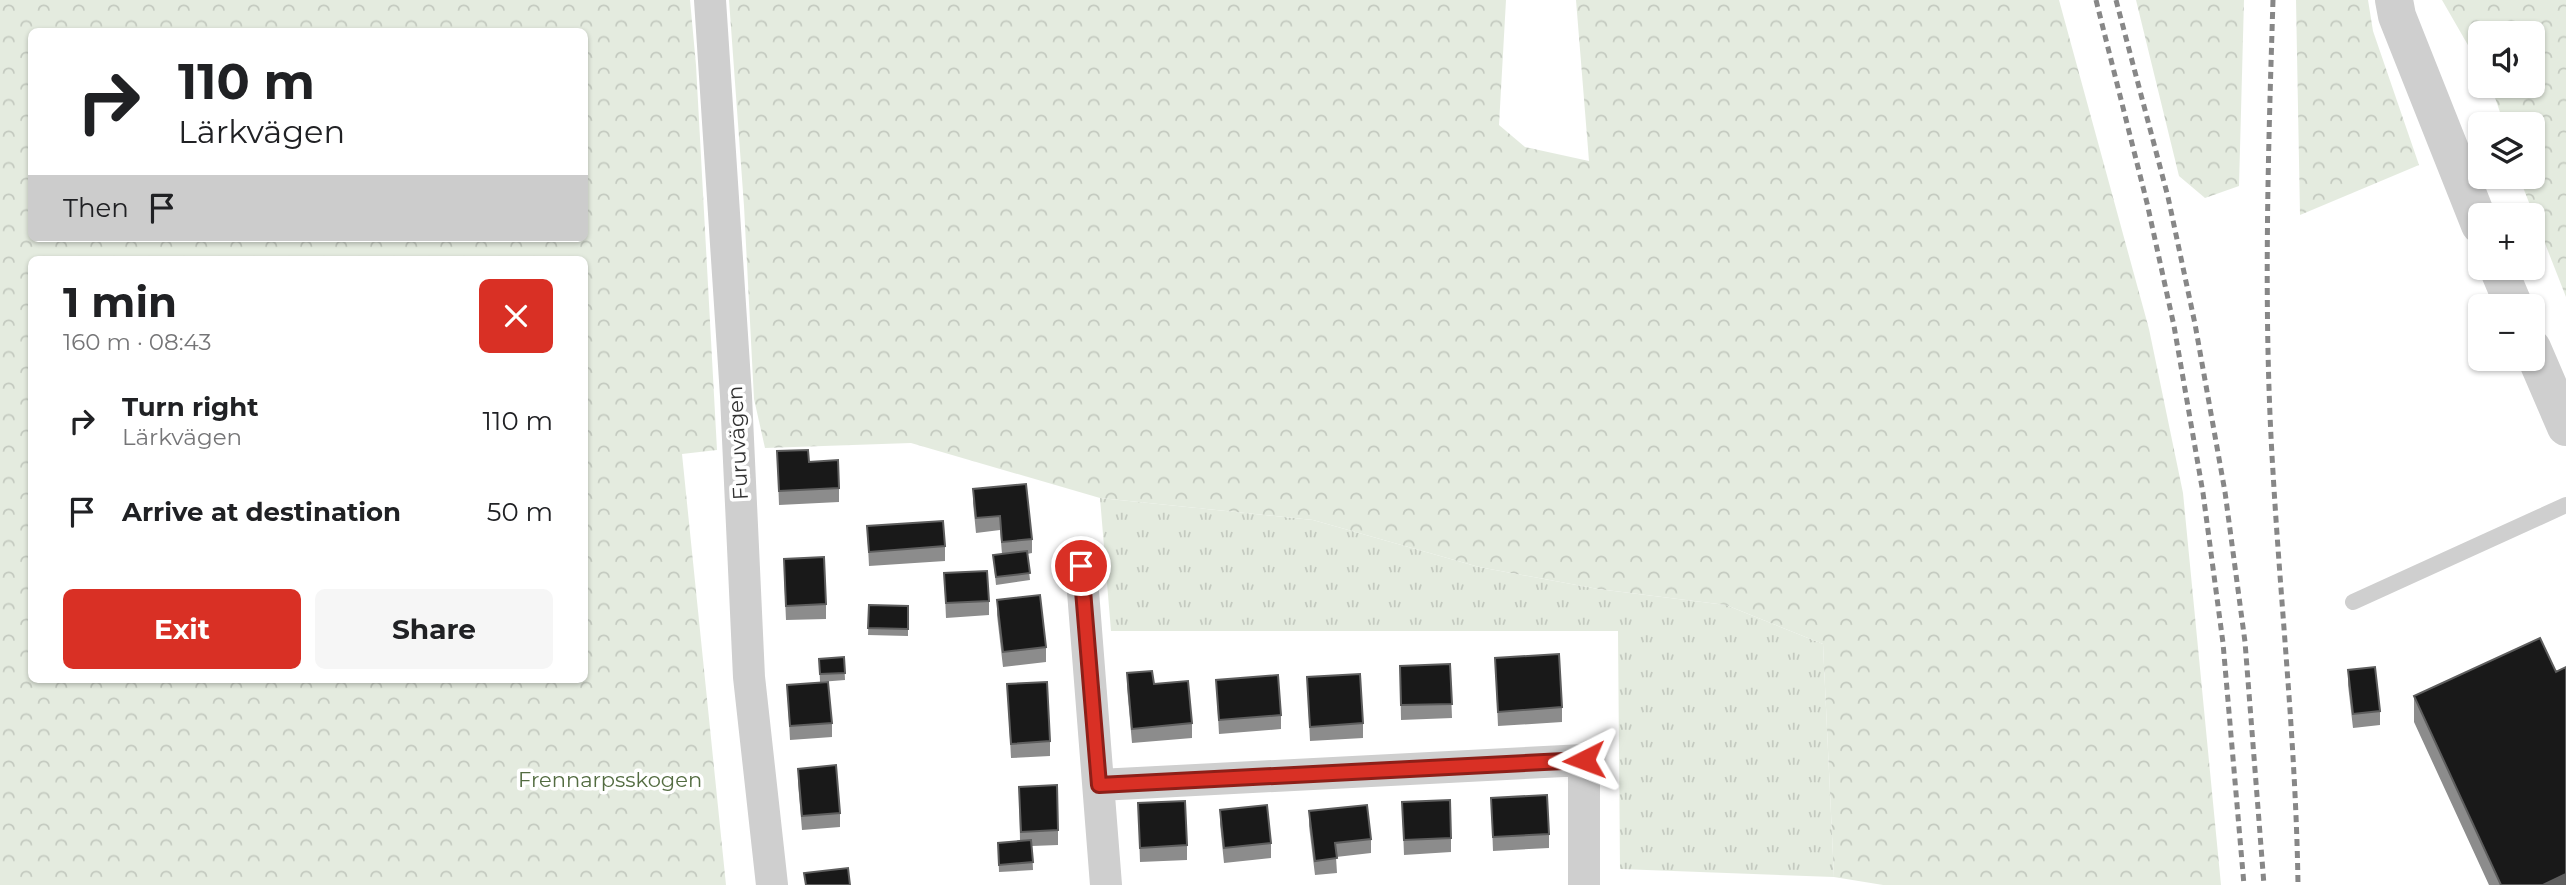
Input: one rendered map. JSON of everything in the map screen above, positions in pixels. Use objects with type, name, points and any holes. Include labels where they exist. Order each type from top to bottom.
[{"type":"street","name":"Furuvägen","points":[[710,0],[736,396],[749,677],[772,885]]},
{"type":"street","points":[[2394,0],[2397,16],[2471,203]]},
{"type":"street","points":[[2542,371],[2566,427]]},
{"type":"street","points":[[1081,566],[1106,885]]},
{"type":"street","points":[[1099,785],[1584,760],[1584,885]]},
{"type":"lane","points":[[2353,602],[2566,505]]},
{"type":"green space","name":"Frennarpsskogen","points":[[0,0],[690,0],[717,450],[682,454],[726,885],[0,885]]},
{"type":"green space","points":[[729,0],[1506,0],[1499,125],[1525,147],[1589,161],[1576,0],[2059,0],[2149,329],[2183,493],[2221,885],[1883,885],[1834,877],[1823,644],[1726,605],[1598,589],[1479,567],[1313,520],[1100,498],[911,443],[765,448],[754,399]]},
{"type":"green space","points":[[2136,0],[2244,0],[2239,186],[2205,198],[2179,176]]},
{"type":"green space","points":[[2296,0],[2368,0],[2373,31],[2419,165],[2300,215]]},
{"type":"green space","points":[[2442,0],[2566,0],[2566,297],[2545,243],[2545,203],[2529,203],[2524,189],[2545,189],[2545,112],[2500,112],[2495,98],[2545,98],[2545,21],[2468,21],[2468,45]]},
{"type":"green space","points":[[1100,498],[1313,520],[1479,567],[1598,589],[1726,605],[1823,644],[1834,877],[1620,869],[1618,631],[1111,631]]},
{"type":"building","points":[[808,450],[809,462],[838,460],[839,488],[779,491],[777,451]]},
{"type":"building","points":[[1026,484],[1032,539],[1002,542],[1000,516],[976,518],[973,489]]},
{"type":"building","points":[[943,521],[945,546],[869,552],[867,526]]},
{"type":"building","points":[[1027,551],[1030,573],[996,577],[993,555]]},
{"type":"building","points":[[824,557],[826,604],[786,606],[784,559]]},
{"type":"building","points":[[987,571],[989,601],[946,603],[944,573]]},
{"type":"building","points":[[1040,595],[1046,647],[1003,652],[997,600]]},
{"type":"building","points":[[869,605],[908,606],[908,629],[868,628]]},
{"type":"building","points":[[2540,638],[2556,672],[2566,667],[2566,874],[2543,885],[2501,885],[2414,696]]},
{"type":"building","points":[[1559,654],[1562,707],[1498,712],[1495,658]]},
{"type":"building","points":[[844,657],[845,673],[820,674],[819,659]]},
{"type":"building","points":[[1450,664],[1452,704],[1401,705],[1400,666]]},
{"type":"building","points":[[2375,667],[2380,711],[2353,714],[2348,670]]},
{"type":"building","points":[[1152,671],[1154,684],[1188,681],[1192,723],[1132,729],[1127,673]]},
{"type":"building","points":[[1360,674],[1363,723],[1310,727],[1307,677]]},
{"type":"building","points":[[1278,675],[1281,715],[1219,720],[1216,680]]},
{"type":"building","points":[[828,682],[832,723],[790,726],[787,685]]},
{"type":"building","points":[[1047,682],[1050,741],[1011,744],[1007,684]]},
{"type":"building","points":[[836,765],[840,813],[802,816],[798,769]]},
{"type":"building","points":[[1057,785],[1058,830],[1021,832],[1019,787]]},
{"type":"building","points":[[1547,795],[1549,834],[1493,837],[1491,798]]},
{"type":"building","points":[[1450,800],[1451,838],[1404,840],[1402,802]]},
{"type":"building","points":[[1185,801],[1187,845],[1140,848],[1138,803]]},
{"type":"building","points":[[1267,805],[1271,843],[1224,848],[1220,810]]},
{"type":"building","points":[[1367,805],[1371,839],[1335,843],[1337,858],[1315,861],[1309,811]]},
{"type":"building","points":[[1031,840],[1033,862],[999,865],[998,843]]},
{"type":"building","points":[[848,868],[850,885],[806,885],[804,873]]},
{"type":"railway","points":[[2096,0],[2147,203],[2174,326],[2203,493],[2223,643],[2244,885]]},
{"type":"railway","points":[[2116,0],[2168,197],[2195,324],[2225,492],[2245,642],[2264,885]]},
{"type":"railway","points":[[2273,0],[2268,177],[2268,354],[2298,885]]},
{"type":"route","points":[[1081,566],[1099,785],[1584,760]]}]
